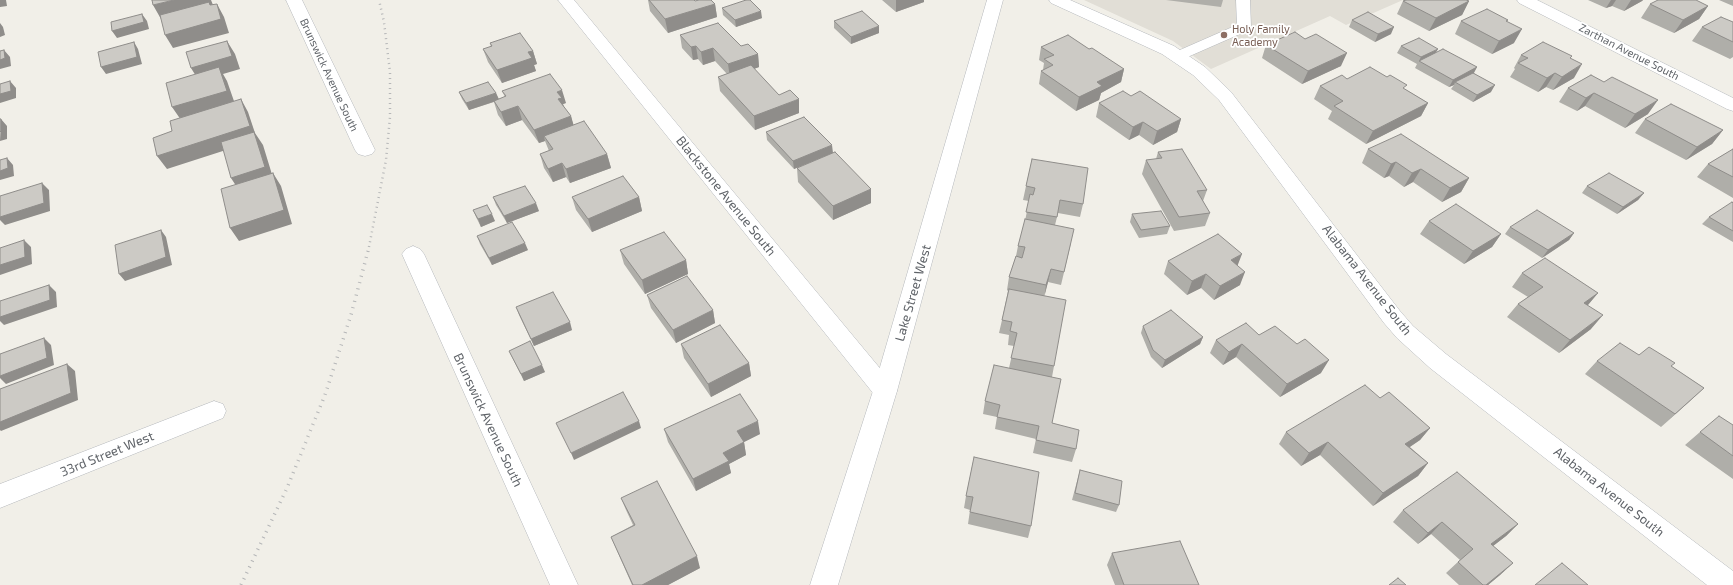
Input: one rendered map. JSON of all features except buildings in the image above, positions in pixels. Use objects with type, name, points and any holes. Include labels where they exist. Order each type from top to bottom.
[{"type":"street","name":"Brunswick Avenue South","points":[[294,0],[365,150]]},
{"type":"street","name":"Blackstone Avenue South","points":[[566,0],[885,391]]},
{"type":"street","name":"Lake Street West","points":[[824,585],[885,391],[995,0]]},
{"type":"street","name":"Alabama Avenue South","points":[[1057,0],[1168,50],[1199,71],[1225,96],[1392,317],[1405,332],[1438,360],[1729,585]]},
{"type":"street","name":"Zarthan Avenue South","points":[[1525,0],[1733,105]]},
{"type":"street","name":"Brunswick Avenue South","points":[[413,254],[564,585]]},
{"type":"street","name":"33rd Street West","points":[[0,496],[214,411]]},
{"type":"lane","points":[[1178,56],[1244,27],[1243,0]]},
{"type":"shaded area","name":"Holy Family Academy","points":[[1084,0],[1403,0],[1346,25],[1330,16],[1211,69],[1173,41]]},
{"type":"railway","points":[[368,252],[386,160],[390,117],[390,72],[384,22],[379,0]]},
{"type":"railway","points":[[241,585],[287,488],[325,395],[351,315],[368,251]]},
{"type":"place","name":"Holy Family Academy","points":[[1224,35]]}]
